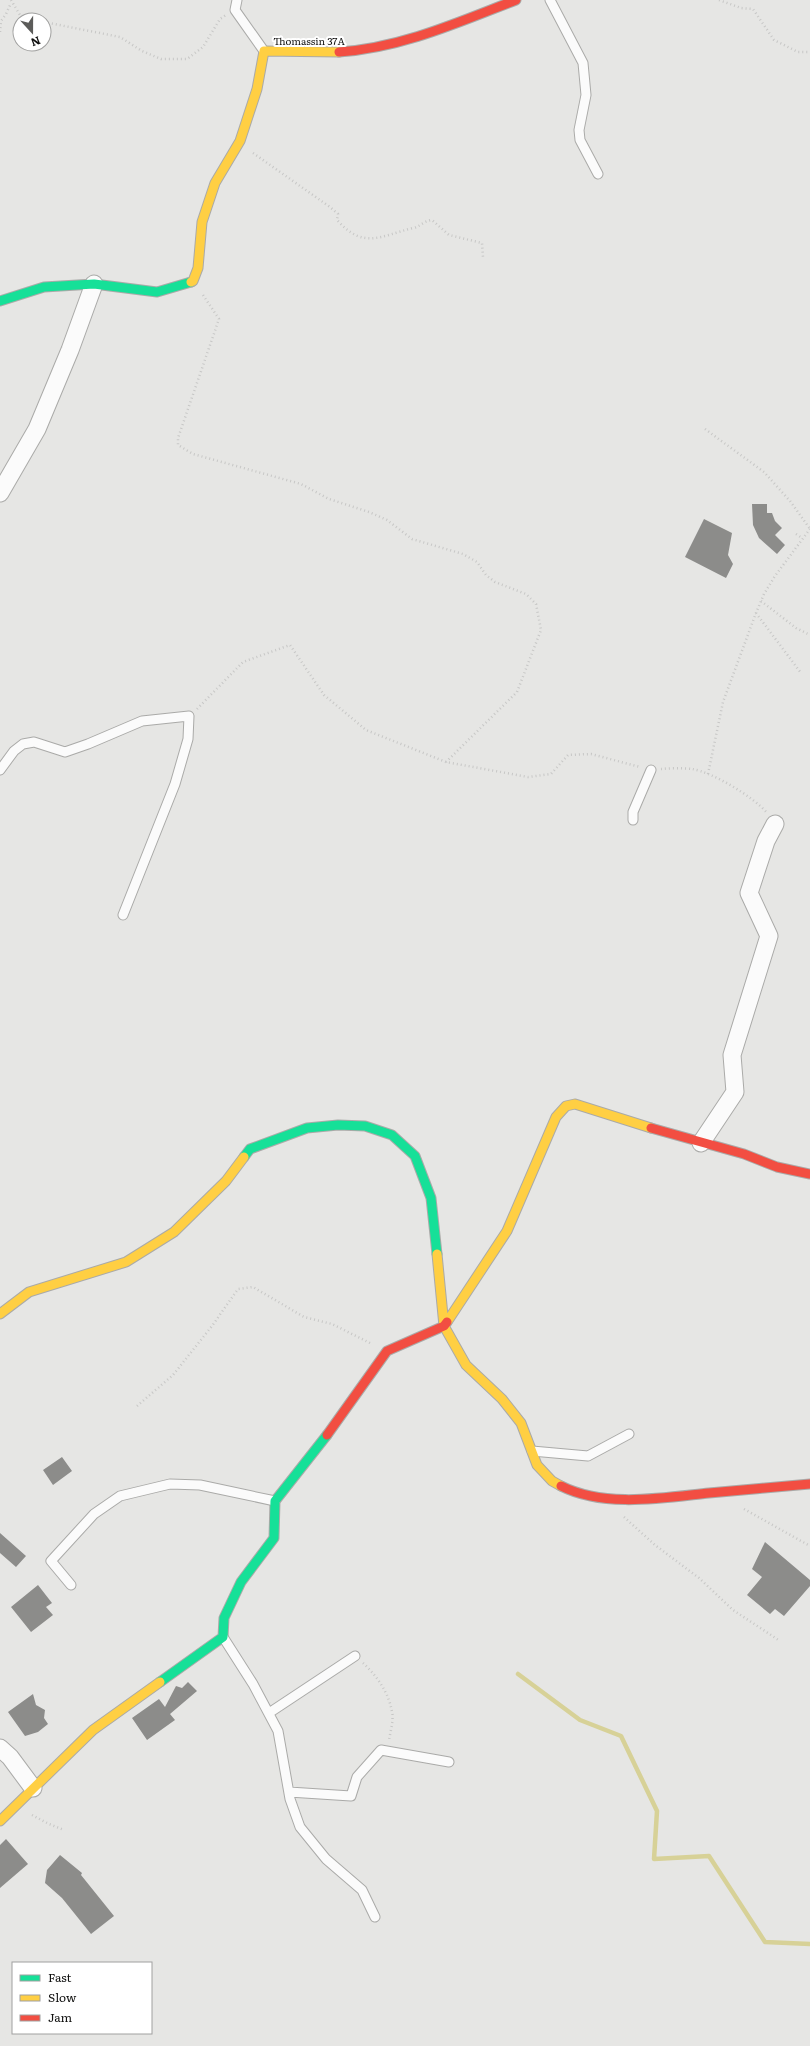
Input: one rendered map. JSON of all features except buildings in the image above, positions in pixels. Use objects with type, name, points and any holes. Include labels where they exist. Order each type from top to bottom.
[{"type":"street","name":"Thomassin 37A","points":[[193,281],[198,268],[202,222],[215,183],[240,140],[257,89],[264,51],[317,53],[354,51],[426,35],[516,0]]},
{"type":"street","points":[[0,301],[44,287],[94,284],[157,292],[193,281]]},
{"type":"street","points":[[0,494],[37,429],[70,350],[94,284]]},
{"type":"street","points":[[701,1143],[735,1092],[732,1055],[769,936],[749,893],[766,841],[776,824]]},
{"type":"street","points":[[0,1821],[93,1730],[222,1636],[224,1618],[241,1582],[274,1538],[275,1500],[347,1409],[387,1351],[411,1342],[444,1326],[507,1231],[556,1117],[566,1106],[575,1104],[701,1143],[744,1154],[777,1167],[810,1174]]},
{"type":"street","points":[[0,1314],[29,1292],[126,1262],[174,1232],[226,1181],[250,1149],[307,1128],[338,1125],[365,1126],[392,1135],[415,1156],[431,1198],[444,1326],[466,1365],[502,1399],[521,1423],[537,1465],[552,1481],[574,1492],[611,1498],[649,1499],[810,1484]]},
{"type":"street","points":[[0,1748],[10,1757],[33,1788]]},
{"type":"lane","points":[[237,0],[235,10],[264,51]]},
{"type":"lane","points":[[550,0],[583,63],[586,95],[579,130],[580,140],[598,174]]},
{"type":"lane","points":[[0,770],[14,751],[23,744],[34,742],[65,752],[142,721],[189,716],[188,739],[176,784],[124,915]]},
{"type":"lane","points":[[633,820],[633,812],[651,770]]},
{"type":"lane","points":[[531,1451],[588,1456],[629,1434]]},
{"type":"lane","points":[[71,1585],[51,1561],[94,1514],[120,1496],[170,1484],[200,1485],[275,1500]]},
{"type":"lane","points":[[222,1636],[254,1684],[278,1731],[289,1792],[300,1827],[326,1859],[362,1890],[375,1917]]},
{"type":"lane","points":[[269,1714],[355,1656]]},
{"type":"lane","points":[[289,1792],[351,1796],[357,1777],[381,1750],[449,1762]]},
{"type":"path","points":[[719,0],[741,8],[753,9],[774,40],[798,52],[810,52]]},
{"type":"path","points":[[11,1],[18,12]]},
{"type":"path","points":[[0,32],[1,21],[6,14],[11,1]]},
{"type":"path","points":[[52,24],[120,37],[161,59],[187,59],[203,47],[220,19],[235,10]]},
{"type":"path","points":[[240,140],[248,150],[330,207],[338,214],[337,220],[343,227],[362,239],[385,237],[414,228],[424,221],[432,220],[449,235],[482,243],[483,257]]},
{"type":"path","points":[[193,281],[219,319],[178,438],[178,446],[193,454],[301,484],[329,499],[369,512],[387,520],[412,539],[463,554],[478,562],[486,575],[495,582],[526,594],[536,604],[541,630],[517,692],[446,762]]},
{"type":"path","points":[[705,429],[764,472],[790,501],[810,529],[775,576],[761,600],[723,702],[708,774]]},
{"type":"path","points":[[796,534],[802,538]]},
{"type":"path","points":[[761,600],[796,628],[810,635]]},
{"type":"path","points":[[756,613],[801,673]]},
{"type":"path","points":[[189,716],[243,662],[290,645],[324,695],[366,730],[446,762],[528,777],[551,774],[568,755],[591,754],[651,770],[692,769],[708,774],[744,793],[759,804],[776,824]]},
{"type":"path","points":[[137,1406],[173,1375],[212,1326],[238,1289],[253,1287],[304,1317],[332,1324],[387,1351]]},
{"type":"path","points":[[611,1498],[627,1521],[655,1545],[699,1578],[733,1610],[780,1641]]},
{"type":"path","points":[[740,1507],[810,1546]]},
{"type":"path","points":[[355,1656],[374,1673],[389,1700],[393,1713],[389,1743],[396,1753]]},
{"type":"path","points":[[19,1803],[33,1815],[48,1824],[64,1830]]},
{"type":"waterway","points":[[518,1674],[580,1720],[621,1736],[657,1811],[654,1859],[709,1856],[765,1942],[810,1944]]},
{"type":"traffic: fast","points":[[0,301],[44,287],[94,284],[157,292],[191,282]]},
{"type":"traffic: fast","points":[[244,1157],[250,1149],[307,1128],[338,1125],[365,1126],[392,1135],[415,1156],[431,1198],[437,1254]]},
{"type":"traffic: fast","points":[[160,1682],[223,1637],[224,1618],[241,1582],[274,1538],[275,1501],[327,1435]]},
{"type":"traffic: slow","points":[[191,282],[193,281],[198,268],[202,222],[215,183],[240,141],[257,89],[264,51],[339,52]]},
{"type":"traffic: slow","points":[[447,1322],[507,1231],[556,1117],[566,1106],[575,1104],[651,1128]]},
{"type":"traffic: slow","points":[[0,1314],[29,1292],[126,1262],[174,1232],[226,1181],[244,1157]]},
{"type":"traffic: slow","points":[[437,1254],[444,1326],[466,1365],[502,1399],[521,1423],[537,1465],[552,1481],[561,1486]]},
{"type":"traffic: slow","points":[[0,1821],[93,1730],[160,1682]]},
{"type":"traffic: jam","points":[[339,52],[362,50],[407,40],[516,0]]},
{"type":"traffic: jam","points":[[651,1128],[744,1154],[777,1167],[810,1174]]},
{"type":"traffic: jam","points":[[327,1435],[387,1351],[444,1326],[447,1322]]},
{"type":"traffic: jam","points":[[561,1486],[578,1493],[596,1497],[634,1500],[810,1484]]}]
